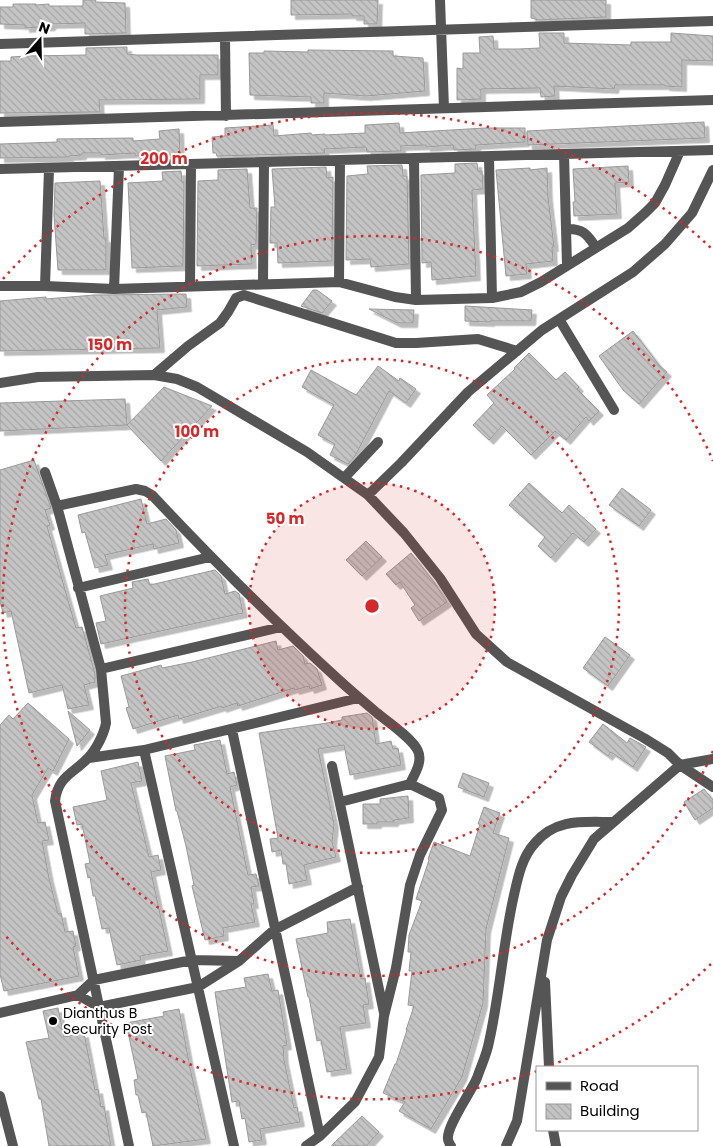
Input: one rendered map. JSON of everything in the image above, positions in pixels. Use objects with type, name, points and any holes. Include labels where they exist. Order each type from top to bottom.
[{"type":"street","points":[[440,0],[444,108]]},
{"type":"street","points":[[0,44],[713,21]]},
{"type":"street","points":[[225,38],[226,116]]},
{"type":"street","points":[[0,122],[713,100]]},
{"type":"street","points":[[0,169],[713,150]]},
{"type":"street","points":[[0,286],[114,289],[339,282],[395,297],[416,300],[492,298],[520,292],[628,228],[655,203],[680,151]]},
{"type":"street","points":[[564,154],[567,265]]},
{"type":"street","points":[[489,156],[492,298]]},
{"type":"street","points":[[414,159],[416,300]]},
{"type":"street","points":[[339,282],[340,161]]},
{"type":"street","points":[[263,284],[264,163]]},
{"type":"street","points":[[190,286],[191,165]]},
{"type":"street","points":[[114,289],[118,167]]},
{"type":"street","points":[[44,286],[49,169]]},
{"type":"street","points":[[368,495],[468,392],[542,330],[633,272],[665,244],[692,213],[713,170]]},
{"type":"street","points":[[566,229],[575,229],[587,233],[595,246]]},
{"type":"street","points":[[154,374],[220,323],[236,298],[244,295],[396,342],[416,343],[478,339],[517,351]]},
{"type":"street","points":[[559,319],[614,410]]},
{"type":"street","points":[[0,384],[38,377],[154,374],[177,379],[197,387],[307,452],[368,495],[404,533],[440,578],[476,634],[507,662],[644,738],[668,753],[680,765],[713,787]]},
{"type":"street","points":[[345,477],[378,442]]},
{"type":"street","points":[[46,472],[101,669],[106,723],[105,730],[89,758],[62,780],[56,790],[55,801],[129,1146]]},
{"type":"street","points":[[56,506],[136,489],[152,495],[210,557],[281,627],[358,698],[405,736],[418,751],[419,759],[418,768],[410,784]]},
{"type":"street","points":[[78,588],[210,557]]},
{"type":"street","points":[[101,669],[281,627]]},
{"type":"street","points":[[89,758],[144,750],[358,698]]},
{"type":"street","points":[[232,730],[320,1136]]},
{"type":"street","points":[[144,750],[234,1146]]},
{"type":"street","points":[[506,1146],[517,1121],[547,940],[564,890],[594,839],[612,822],[680,765],[713,759]]},
{"type":"street","points":[[332,766],[384,1016]]},
{"type":"street","points":[[306,1146],[320,1136],[355,1102],[379,1057],[384,1016],[396,968],[410,884],[420,855],[442,806],[439,798],[410,784],[340,802]]},
{"type":"street","points":[[451,1146],[448,1139],[449,1129],[474,1084],[489,1044],[510,914],[526,856],[547,831],[560,825],[612,822]]},
{"type":"street","points":[[78,995],[99,1007],[198,987],[239,961],[274,930],[358,887]]},
{"type":"street","points":[[0,1013],[78,995],[94,980],[192,960],[239,961]]},
{"type":"street","points":[[544,964],[549,1066]]},
{"type":"street","points":[[0,1096],[13,1146]]},
{"type":"street","points":[[553,1131],[556,1146]]},
{"type":"building","points":[[83,0],[125,3],[126,33],[85,34],[85,23],[51,24],[51,26],[25,28],[25,25],[0,24],[0,7],[13,7],[13,4],[83,6]]},
{"type":"building","points":[[291,0],[378,0],[377,24],[364,24],[364,16],[352,16],[352,14],[291,15]]},
{"type":"building","points":[[531,0],[606,0],[606,17],[539,20],[531,18]]},
{"type":"building","points":[[539,33],[564,33],[564,43],[631,45],[631,42],[671,42],[671,33],[713,36],[713,61],[682,60],[682,87],[615,85],[614,89],[554,86],[555,96],[541,97],[540,88],[481,89],[481,99],[457,100],[457,68],[463,69],[463,53],[480,53],[479,37],[493,36],[494,49],[540,48]]},
{"type":"building","points":[[127,47],[127,54],[137,55],[218,55],[218,75],[200,75],[200,99],[99,100],[100,112],[0,113],[0,61],[11,61],[11,57],[86,55],[86,48]]},
{"type":"building","points":[[308,50],[393,51],[393,56],[423,58],[425,91],[366,96],[324,93],[324,103],[311,103],[311,97],[250,95],[249,53],[264,53],[264,51],[308,52]]},
{"type":"building","points":[[704,122],[705,138],[528,145],[527,131]]},
{"type":"building","points":[[399,123],[400,133],[485,128],[525,128],[525,142],[476,145],[476,149],[454,150],[453,145],[426,147],[426,145],[401,146],[401,151],[367,152],[366,147],[324,149],[325,153],[217,156],[216,153],[213,153],[212,137],[225,136],[225,128],[273,125],[274,136],[311,133],[312,135],[325,135],[365,133],[365,125]]},
{"type":"building","points":[[179,129],[180,157],[161,158],[161,154],[135,156],[135,153],[101,155],[101,153],[82,153],[82,155],[69,157],[0,158],[0,144],[57,142],[57,139],[133,138],[133,141],[160,139],[159,131]]},
{"type":"building","points":[[477,163],[478,171],[482,171],[483,189],[472,190],[476,276],[432,280],[431,262],[422,263],[421,175],[455,173],[455,164]]},
{"type":"building","points":[[402,165],[403,176],[407,176],[409,264],[371,267],[370,259],[346,260],[347,176],[368,174],[367,166]]},
{"type":"building","points":[[628,166],[629,182],[615,183],[617,214],[574,216],[573,169]]},
{"type":"building","points":[[326,167],[327,178],[333,177],[332,261],[278,263],[277,243],[270,243],[271,207],[275,207],[272,169]]},
{"type":"building","points":[[530,168],[530,170],[547,168],[548,197],[554,247],[552,247],[553,261],[526,264],[527,274],[506,276],[496,170]]},
{"type":"building","points":[[247,169],[250,208],[257,208],[256,244],[251,245],[252,264],[197,266],[198,181],[218,180],[218,170]]},
{"type":"building","points":[[181,171],[182,182],[184,182],[183,266],[132,268],[128,183],[163,181],[162,172]]},
{"type":"building","points":[[100,181],[104,238],[106,238],[106,270],[58,270],[54,215],[55,183]]},
{"type":"building","points":[[313,290],[317,290],[332,301],[322,313],[301,306]]},
{"type":"building","points":[[186,294],[187,307],[157,310],[160,348],[0,351],[0,301],[94,295]]},
{"type":"building","points":[[465,306],[532,310],[531,321],[465,321]]},
{"type":"building","points":[[369,309],[414,310],[413,323],[397,323]]},
{"type":"building","points":[[633,331],[659,365],[667,372],[639,404],[623,390],[599,356]]},
{"type":"building","points":[[529,353],[556,380],[565,372],[579,387],[577,389],[599,411],[589,421],[586,417],[566,440],[555,431],[531,455],[502,426],[489,440],[473,425],[494,403],[487,395]]},
{"type":"building","points":[[378,366],[399,381],[400,378],[416,389],[406,403],[389,391],[355,456],[348,464],[330,455],[335,444],[318,435],[334,405],[302,387],[311,370],[356,395]]},
{"type":"building","points":[[164,387],[212,406],[161,461],[127,425]]},
{"type":"building","points":[[125,399],[127,425],[0,431],[0,403]]},
{"type":"building","points":[[34,460],[51,508],[45,510],[50,525],[47,526],[67,597],[76,628],[82,627],[95,674],[95,682],[84,685],[89,705],[68,709],[62,685],[29,693],[11,611],[3,613],[0,601],[0,470]]},
{"type":"building","points":[[529,483],[562,513],[569,505],[596,529],[584,542],[573,533],[551,558],[538,546],[545,537],[509,505]]},
{"type":"building","points":[[622,488],[651,510],[639,526],[609,505]]},
{"type":"building","points":[[141,499],[147,524],[166,519],[176,530],[179,543],[154,549],[153,544],[105,555],[108,565],[95,568],[85,532],[82,533],[78,515]]},
{"type":"building","points":[[366,541],[382,557],[362,576],[346,560]]},
{"type":"building","points":[[411,553],[447,602],[419,621],[411,608],[415,605],[400,582],[396,585],[386,574]]},
{"type":"building","points":[[215,570],[221,576],[225,594],[235,591],[239,594],[243,613],[101,644],[96,623],[106,621],[100,596],[133,588],[132,582],[148,579],[150,585]]},
{"type":"building","points":[[605,637],[630,655],[608,686],[583,668]]},
{"type":"building","points":[[276,641],[278,650],[293,646],[303,656],[305,664],[310,663],[317,669],[322,685],[310,689],[309,686],[295,690],[294,688],[238,706],[237,703],[222,708],[222,706],[179,719],[178,715],[133,729],[126,708],[129,707],[121,676],[161,665],[162,668],[192,662]]},
{"type":"building","points":[[28,703],[69,739],[53,771],[48,768],[32,795],[38,823],[45,822],[49,840],[42,841],[49,878],[58,914],[61,913],[65,932],[73,931],[76,946],[73,947],[79,976],[4,991],[0,974],[0,725],[9,715],[13,719]]},
{"type":"building","points":[[68,711],[90,730],[77,746]]},
{"type":"building","points":[[367,713],[372,717],[376,744],[391,741],[393,749],[398,748],[401,765],[350,775],[344,745],[318,749],[334,824],[332,842],[336,857],[304,865],[307,880],[289,884],[286,864],[283,864],[281,850],[272,852],[270,839],[278,838],[259,733],[327,723],[342,720],[342,717]]},
{"type":"building","points":[[603,724],[627,743],[630,738],[646,747],[633,767],[611,752],[608,756],[589,742]]},
{"type":"building","points":[[220,740],[227,774],[234,772],[237,785],[230,787],[248,875],[256,874],[259,886],[251,887],[254,904],[251,904],[255,922],[223,928],[224,936],[205,940],[165,756],[195,750],[194,745]]},
{"type":"building","points":[[138,762],[142,781],[131,783],[149,857],[158,855],[161,870],[151,872],[168,951],[140,956],[141,960],[117,965],[109,928],[102,929],[95,896],[93,896],[90,877],[88,878],[85,864],[90,863],[82,824],[77,825],[73,807],[107,800],[101,771]]},
{"type":"building","points":[[463,773],[489,783],[484,797],[458,787]]},
{"type":"building","points":[[704,789],[713,800],[713,808],[695,820],[684,802]]},
{"type":"building","points":[[408,796],[409,818],[394,820],[394,822],[363,824],[363,804],[380,804],[380,799]]},
{"type":"building","points":[[484,807],[500,813],[493,833],[509,838],[486,929],[483,1003],[462,1077],[431,1129],[399,1111],[405,1102],[383,1093],[396,1064],[414,1006],[408,1005],[412,971],[409,971],[411,952],[408,952],[409,935],[422,901],[416,899],[434,842],[470,856]]},
{"type":"building","points":[[350,919],[361,979],[365,978],[369,1004],[363,1005],[366,1023],[340,1027],[347,1069],[327,1072],[321,1040],[317,1041],[296,939],[328,933],[327,922]]},
{"type":"building","points":[[268,974],[272,991],[278,990],[287,1045],[283,1046],[284,1060],[294,1108],[297,1107],[300,1122],[260,1129],[262,1140],[249,1142],[245,1118],[242,1119],[239,1101],[232,1102],[215,992],[246,987],[244,978]]},
{"type":"building","points":[[58,1008],[64,1037],[84,1033],[95,1090],[98,1089],[101,1107],[104,1106],[111,1146],[49,1146],[41,1099],[39,1099],[26,1042],[49,1038],[43,1011]]},
{"type":"building","points":[[179,1009],[206,1139],[153,1146],[146,1112],[142,1113],[138,1095],[136,1095],[134,1080],[138,1079],[126,1023],[164,1016],[163,1012]]},
{"type":"building","points":[[362,1116],[379,1132],[366,1146],[331,1146]]},
{"type":"place","name":"Dianthus B Security Post","points":[[53,1021]]}]
